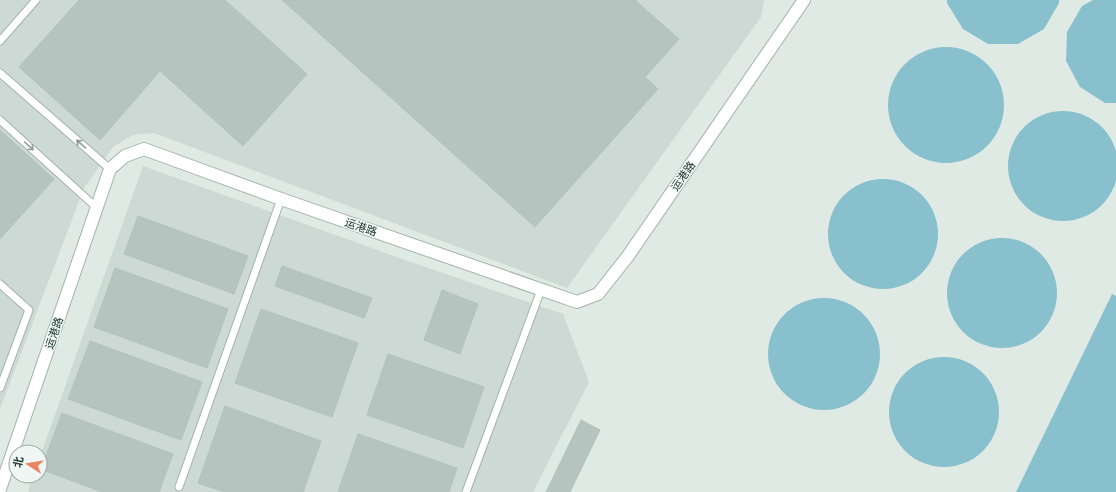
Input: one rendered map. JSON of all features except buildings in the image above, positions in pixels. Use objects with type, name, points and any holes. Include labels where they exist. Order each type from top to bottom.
[{"type":"street","name":"运港路","points":[[0,490],[110,170],[125,156],[144,149],[281,199],[577,302],[598,294],[628,256],[804,0]]},
{"type":"lane","points":[[0,41],[36,0]]},
{"type":"lane","points":[[0,73],[110,170]]},
{"type":"lane","points":[[0,120],[97,208]]},
{"type":"lane","points":[[178,488],[281,199]]},
{"type":"lane","points":[[0,284],[29,310],[0,388]]},
{"type":"lane","points":[[466,492],[541,290]]},
{"type":"shaded area","points":[[0,0],[764,0],[761,17],[567,288],[154,133],[133,135],[113,147],[84,188],[0,409]]},
{"type":"shaded area","points":[[143,166],[408,261],[563,314],[589,382],[533,492],[28,492],[30,484],[48,484],[48,444],[45,444]]},
{"type":"water","points":[[947,0],[1059,0],[1059,3],[1044,29],[1018,44],[988,44],[963,29],[947,3]]},
{"type":"water","points":[[1093,0],[1116,0],[1116,103],[1105,103],[1080,87],[1066,61],[1067,32],[1082,6]]},
{"type":"water","points":[[946,47],[957,48],[968,52],[987,64],[999,83],[1003,94],[1003,116],[999,127],[987,146],[968,158],[957,162],[946,163],[935,162],[924,158],[905,146],[893,127],[889,116],[888,105],[889,94],[893,83],[905,64],[924,52],[935,48]]},
{"type":"water","points":[[1063,111],[1084,115],[1094,120],[1102,127],[1109,135],[1114,145],[1118,166],[1114,187],[1109,197],[1102,205],[1094,212],[1084,217],[1063,221],[1042,217],[1032,212],[1024,205],[1017,197],[1012,187],[1008,166],[1012,145],[1017,135],[1024,127],[1032,120],[1042,115]]},
{"type":"water","points":[[883,179],[904,183],[914,188],[922,195],[929,203],[934,213],[938,234],[934,255],[929,265],[922,273],[914,280],[904,285],[883,289],[862,285],[852,280],[844,273],[837,265],[832,255],[828,234],[832,213],[837,203],[844,195],[852,188],[862,183]]},
{"type":"water","points":[[1002,238],[1023,242],[1033,247],[1041,254],[1048,262],[1053,272],[1057,293],[1053,314],[1048,324],[1041,332],[1033,339],[1023,344],[1002,348],[981,344],[971,339],[963,332],[956,324],[951,314],[947,293],[951,272],[956,262],[963,254],[971,247],[981,242]]},
{"type":"water","points":[[1112,294],[1116,296],[1116,492],[1016,492]]},
{"type":"water","points":[[824,298],[845,302],[863,315],[876,333],[880,354],[876,375],[863,393],[845,406],[824,410],[803,406],[785,393],[772,375],[768,354],[772,333],[785,315],[803,302]]},
{"type":"water","points":[[944,357],[965,361],[975,366],[983,373],[990,381],[995,391],[999,412],[995,433],[990,443],[983,451],[975,458],[965,463],[944,467],[923,463],[913,458],[905,451],[898,443],[893,433],[889,412],[893,391],[898,381],[905,373],[913,366],[923,361]]}]
